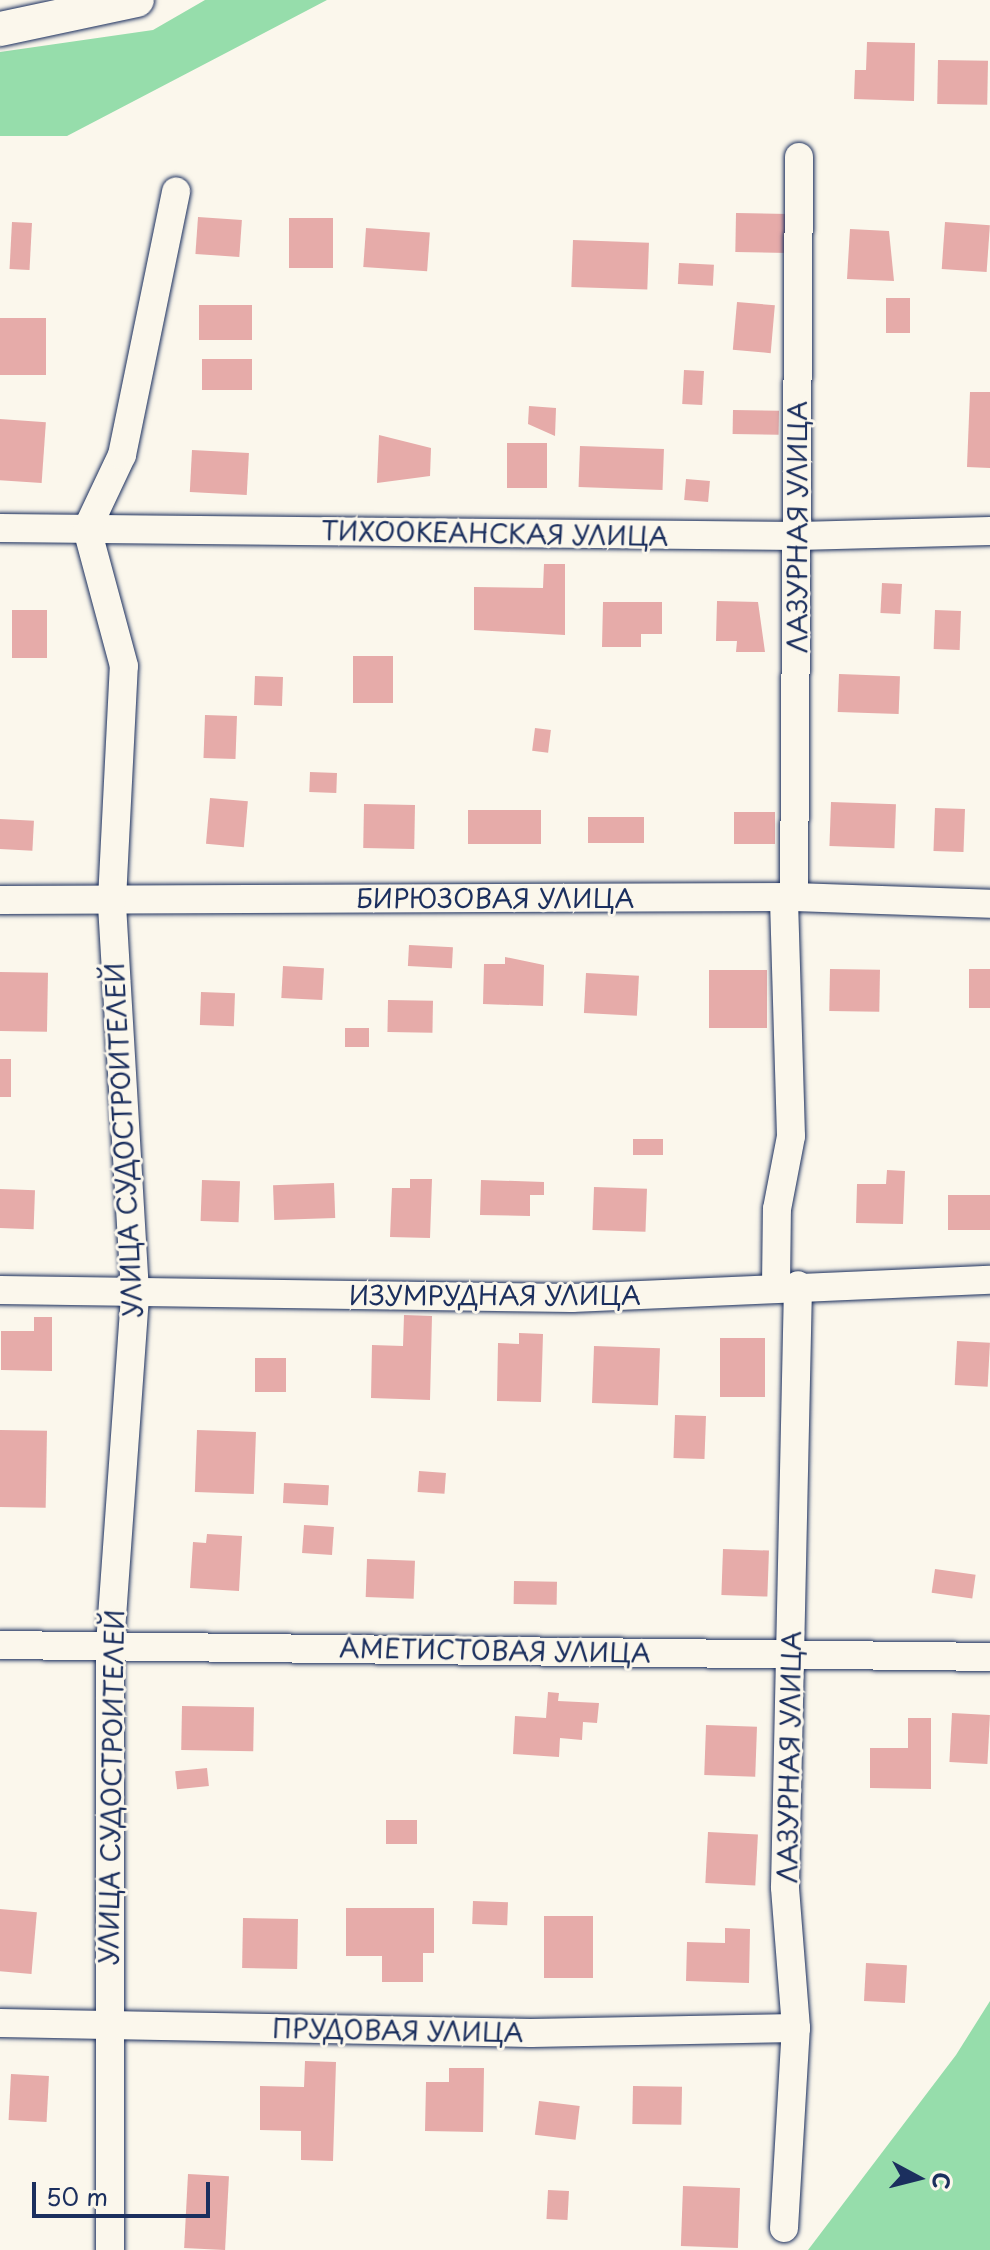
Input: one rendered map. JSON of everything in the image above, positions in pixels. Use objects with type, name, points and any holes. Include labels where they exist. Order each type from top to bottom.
[{"type":"street","points":[[0,29],[137,0]]},
{"type":"street","name":"ЛАЗУРНАЯ УЛИЦА","points":[[784,2228],[796,2028],[785,1887],[791,1653],[787,1286],[791,1108],[789,897],[798,536],[799,157]]},
{"type":"street","points":[[87,529],[122,455],[176,191]]},
{"type":"street","name":"ТИХООКЕАНСКАЯ УЛИЦА","points":[[0,528],[798,536],[990,531]]},
{"type":"street","name":"УЛИЦА СУДОСТРОИТЕЛЕЙ","points":[[87,529],[124,666],[112,900],[135,1292],[110,1645],[106,2024],[110,2250]]},
{"type":"street","name":"БИРЮЗОВАЯ УЛИЦА","points":[[0,900],[789,897],[990,904]]},
{"type":"street","name":"ИЗУМРУДНАЯ УЛИЦА","points":[[0,1290],[572,1298],[787,1286],[990,1280]]},
{"type":"street","name":"АМЕТИСТОВАЯ УЛИЦА","points":[[0,1645],[990,1657]]},
{"type":"street","name":"ПРУДОВАЯ УЛИЦА","points":[[0,2023],[531,2033],[796,2028]]},
{"type":"green space","points":[[205,0],[327,0],[67,136],[0,136],[0,52],[153,30]]},
{"type":"green space","points":[[990,2001],[990,2250],[808,2250],[956,2055]]},
{"type":"building","points":[[867,42],[915,43],[914,101],[854,99],[855,70],[866,70]]},
{"type":"building","points":[[938,60],[988,61],[987,105],[937,104]]},
{"type":"building","points":[[736,213],[789,214],[788,253],[735,252]]},
{"type":"building","points":[[198,217],[242,220],[239,257],[195,254]]},
{"type":"building","points":[[289,218],[333,218],[333,268],[289,268]]},
{"type":"building","points":[[12,222],[32,223],[30,270],[10,269]]},
{"type":"building","points":[[945,222],[990,225],[987,272],[942,269]]},
{"type":"building","points":[[366,228],[430,232],[427,271],[363,267]]},
{"type":"building","points":[[850,229],[889,231],[894,281],[847,279]]},
{"type":"building","points":[[573,240],[649,243],[647,290],[571,287]]},
{"type":"building","points":[[679,263],[714,265],[713,286],[678,284]]},
{"type":"building","points":[[886,298],[910,298],[910,333],[886,333]]},
{"type":"building","points":[[737,302],[775,305],[771,353],[733,350]]},
{"type":"building","points":[[199,305],[252,305],[252,340],[199,340]]},
{"type":"building","points":[[0,318],[46,318],[46,375],[0,375]]},
{"type":"building","points":[[202,359],[252,359],[252,390],[202,390]]},
{"type":"building","points":[[684,370],[704,371],[702,405],[682,404]]},
{"type":"building","points":[[970,392],[990,392],[990,468],[967,467]]},
{"type":"building","points":[[529,406],[556,408],[555,436],[528,424]]},
{"type":"building","points":[[733,410],[779,411],[779,435],[733,434]]},
{"type":"building","points":[[0,419],[46,422],[42,483],[0,480]]},
{"type":"building","points":[[379,435],[431,448],[430,476],[377,483]]},
{"type":"building","points":[[507,443],[547,443],[547,488],[507,488]]},
{"type":"building","points":[[580,446],[664,449],[663,490],[579,487]]},
{"type":"building","points":[[192,450],[249,453],[247,495],[190,492]]},
{"type":"building","points":[[686,479],[710,481],[708,502],[684,500]]},
{"type":"building","points":[[544,564],[565,564],[565,635],[474,630],[474,587],[543,588]]},
{"type":"building","points":[[882,583],[902,584],[900,614],[880,613]]},
{"type":"building","points":[[717,601],[758,602],[765,652],[736,652],[737,641],[716,641]]},
{"type":"building","points":[[603,602],[662,602],[662,634],[641,634],[641,647],[602,647]]},
{"type":"building","points":[[12,610],[47,610],[47,658],[12,658]]},
{"type":"building","points":[[935,610],[961,611],[960,650],[934,649]]},
{"type":"building","points":[[353,656],[393,656],[393,703],[353,703]]},
{"type":"building","points":[[839,674],[900,676],[899,714],[838,712]]},
{"type":"building","points":[[255,676],[283,677],[282,706],[254,705]]},
{"type":"building","points":[[205,715],[237,716],[235,759],[203,758]]},
{"type":"building","points":[[535,728],[551,730],[548,753],[532,751]]},
{"type":"building","points":[[310,772],[337,773],[336,793],[309,792]]},
{"type":"building","points":[[210,798],[248,801],[244,847],[206,844]]},
{"type":"building","points":[[831,802],[896,804],[894,848],[829,846]]},
{"type":"building","points":[[364,804],[415,805],[414,849],[363,848]]},
{"type":"building","points":[[935,808],[965,809],[963,852],[933,851]]},
{"type":"building","points":[[468,810],[541,810],[541,844],[468,844]]},
{"type":"building","points":[[734,812],[775,812],[775,844],[734,844]]},
{"type":"building","points":[[588,817],[644,817],[644,843],[588,843]]},
{"type":"building","points":[[0,819],[34,821],[32,851],[0,849]]},
{"type":"building","points":[[409,945],[453,947],[452,968],[408,966]]},
{"type":"building","points":[[505,957],[544,965],[543,1006],[483,1004],[484,964],[505,964]]},
{"type":"building","points":[[283,966],[324,968],[322,1000],[281,998]]},
{"type":"building","points":[[830,969],[880,970],[879,1012],[829,1011]]},
{"type":"building","points":[[969,969],[990,969],[990,1008],[969,1008]]},
{"type":"building","points":[[709,970],[767,970],[767,1028],[709,1028]]},
{"type":"building","points":[[0,972],[48,973],[47,1032],[0,1031]]},
{"type":"building","points":[[586,973],[639,976],[637,1016],[584,1013]]},
{"type":"building","points":[[201,992],[235,993],[234,1026],[200,1025]]},
{"type":"building","points":[[388,1000],[433,1001],[432,1033],[387,1032]]},
{"type":"building","points":[[345,1028],[369,1028],[369,1047],[345,1047]]},
{"type":"building","points":[[0,1059],[11,1059],[11,1097],[0,1097]]},
{"type":"building","points":[[633,1139],[663,1139],[663,1155],[633,1155]]},
{"type":"building","points":[[887,1170],[905,1171],[903,1224],[856,1223],[857,1184],[886,1184]]},
{"type":"building","points":[[410,1179],[432,1179],[430,1238],[390,1237],[392,1188],[410,1188]]},
{"type":"building","points":[[202,1180],[240,1181],[239,1222],[201,1221]]},
{"type":"building","points":[[481,1180],[544,1182],[544,1195],[530,1195],[530,1216],[480,1215]]},
{"type":"building","points":[[334,1183],[335,1218],[274,1220],[273,1185]]},
{"type":"building","points":[[594,1187],[647,1189],[645,1232],[592,1230]]},
{"type":"building","points":[[0,1189],[35,1190],[34,1229],[0,1228]]},
{"type":"building","points":[[948,1195],[990,1195],[990,1230],[948,1230]]},
{"type":"building","points":[[404,1315],[432,1316],[430,1400],[371,1398],[372,1345],[403,1346]]},
{"type":"building","points":[[34,1317],[52,1317],[52,1371],[1,1370],[1,1331],[34,1331]]},
{"type":"building","points":[[519,1333],[543,1334],[541,1402],[497,1401],[498,1343],[519,1344]]},
{"type":"building","points":[[720,1338],[765,1338],[765,1397],[720,1397]]},
{"type":"building","points":[[957,1341],[990,1343],[988,1387],[955,1385]]},
{"type":"building","points":[[594,1346],[660,1348],[658,1405],[592,1403]]},
{"type":"building","points":[[255,1358],[286,1358],[286,1392],[255,1392]]},
{"type":"building","points":[[675,1415],[706,1416],[704,1459],[673,1458]]},
{"type":"building","points":[[0,1430],[47,1431],[46,1508],[0,1507]]},
{"type":"building","points":[[197,1430],[256,1432],[254,1494],[195,1492]]},
{"type":"building","points":[[419,1471],[446,1473],[444,1494],[418,1492]]},
{"type":"building","points":[[284,1483],[329,1485],[328,1505],[283,1503]]},
{"type":"building","points":[[304,1525],[334,1527],[332,1555],[302,1553]]},
{"type":"building","points":[[207,1534],[242,1536],[239,1591],[190,1588],[193,1542],[206,1543]]},
{"type":"building","points":[[723,1549],[769,1551],[767,1597],[721,1595]]},
{"type":"building","points":[[367,1559],[415,1561],[414,1599],[366,1597]]},
{"type":"building","points":[[935,1569],[976,1575],[972,1598],[932,1593]]},
{"type":"building","points":[[514,1581],[557,1582],[557,1605],[514,1604]]},
{"type":"building","points":[[548,1692],[559,1693],[558,1701],[599,1703],[597,1723],[583,1722],[582,1740],[560,1738],[559,1757],[513,1754],[515,1716],[546,1718]]},
{"type":"building","points":[[182,1706],[254,1707],[253,1751],[181,1750]]},
{"type":"building","points":[[952,1713],[990,1715],[987,1764],[949,1762]]},
{"type":"building","points":[[908,1718],[931,1718],[931,1789],[870,1788],[870,1748],[908,1748]]},
{"type":"building","points":[[706,1725],[757,1727],[755,1777],[704,1775]]},
{"type":"building","points":[[207,1768],[209,1786],[177,1789],[175,1771]]},
{"type":"building","points":[[386,1820],[417,1820],[417,1844],[386,1844]]},
{"type":"building","points":[[708,1832],[758,1835],[755,1886],[705,1883]]},
{"type":"building","points":[[473,1901],[508,1902],[507,1925],[472,1924]]},
{"type":"building","points":[[346,1908],[434,1908],[434,1953],[423,1953],[423,1982],[382,1982],[382,1956],[346,1956]]},
{"type":"building","points":[[0,1909],[37,1912],[31,1974],[0,1971]]},
{"type":"building","points":[[544,1916],[593,1916],[593,1978],[544,1978]]},
{"type":"building","points":[[243,1918],[298,1919],[297,1969],[242,1968]]},
{"type":"building","points":[[725,1928],[750,1929],[749,1983],[686,1981],[687,1942],[725,1943]]},
{"type":"building","points":[[866,1963],[907,1965],[905,2003],[864,2001]]},
{"type":"building","points":[[305,2061],[336,2062],[333,2161],[301,2160],[301,2131],[260,2130],[260,2086],[304,2087]]},
{"type":"building","points":[[449,2068],[484,2068],[483,2132],[425,2131],[426,2082],[449,2082]]},
{"type":"building","points":[[11,2074],[49,2076],[47,2122],[9,2120]]},
{"type":"building","points":[[633,2086],[682,2087],[681,2125],[632,2124]]},
{"type":"building","points":[[539,2101],[580,2106],[576,2140],[535,2135]]},
{"type":"building","points":[[188,2174],[229,2176],[225,2250],[184,2248]]},
{"type":"building","points":[[683,2186],[740,2188],[738,2248],[681,2246]]},
{"type":"building","points":[[548,2190],[569,2191],[567,2220],[546,2219]]}]
